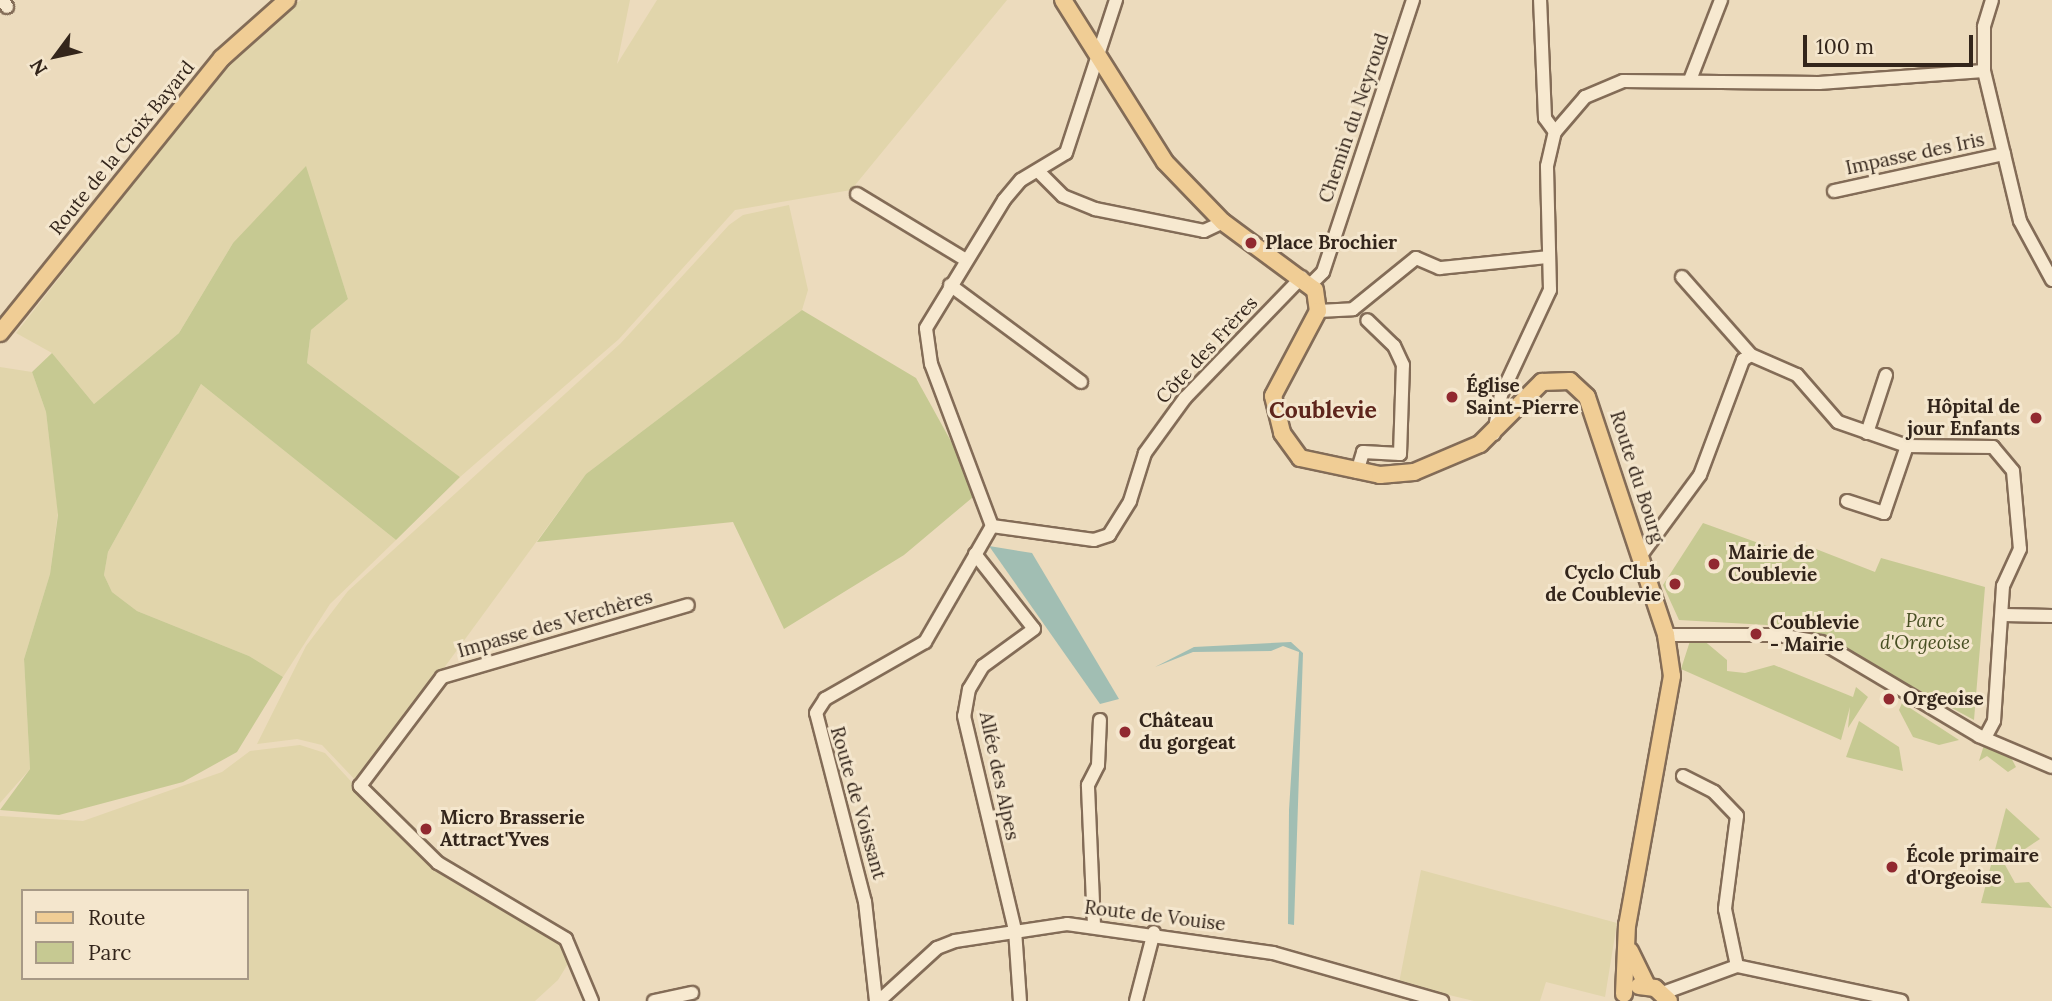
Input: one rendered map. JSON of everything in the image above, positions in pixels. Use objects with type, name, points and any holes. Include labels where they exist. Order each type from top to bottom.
[{"type":"main road","name":"Route de la Croix Bayard","points":[[0,333],[222,58],[286,0]]},
{"type":"main road","points":[[1063,0],[1165,162],[1223,222],[1309,284],[1318,311]]},
{"type":"main road","name":"Route du Bourg","points":[[1318,311],[1308,336],[1277,385],[1276,419],[1300,458],[1357,472],[1415,472],[1494,434],[1542,382],[1561,378],[1579,388],[1595,411],[1666,635],[1672,693],[1627,925],[1622,997]]},
{"type":"main road","name":"Route du Bourg","points":[[1640,865],[1629,950],[1647,986]]},
{"type":"main road","points":[[1622,997],[1647,986],[1666,997]]},
{"type":"street","points":[[992,526],[931,364],[926,328],[1004,200],[1038,171],[1066,153],[1100,59],[1116,0]]},
{"type":"street","name":"Chemin du Neyroud","points":[[1309,284],[1323,272],[1413,0]]},
{"type":"street","points":[[1540,0],[1545,118],[1555,132]]},
{"type":"street","points":[[1689,80],[1721,0]]},
{"type":"street","points":[[1992,0],[1984,27],[1984,71],[2020,221],[2052,280]]},
{"type":"street","points":[[1494,434],[1501,395],[1550,290],[1547,166],[1555,132],[1585,97],[1610,84],[1689,80],[1819,83],[1984,71]]},
{"type":"street","name":"Impasse des Iris","points":[[1834,191],[2004,154]]},
{"type":"street","points":[[1038,171],[1063,196],[1095,209],[1204,232],[1223,222]]},
{"type":"street","points":[[857,194],[966,260]]},
{"type":"street","points":[[1318,311],[1353,309],[1416,258],[1440,268],[1548,257]]},
{"type":"street","points":[[1682,277],[1751,355],[1785,365],[1824,412],[1867,433],[1907,446],[1978,442],[2004,455],[2013,471],[2020,550],[2003,586],[2004,615],[1994,720],[1985,738]]},
{"type":"street","name":"Côte des Frères","points":[[992,526],[1094,540],[1109,535],[1130,501],[1145,453],[1185,398],[1309,284]]},
{"type":"street","points":[[950,285],[1082,383]]},
{"type":"street","points":[[1357,472],[1363,452],[1400,454],[1403,365],[1394,346],[1367,320]]},
{"type":"street","points":[[1641,555],[1700,475],[1743,360],[1751,355]]},
{"type":"street","points":[[1867,433],[1886,375]]},
{"type":"street","points":[[1847,501],[1884,513],[1907,446]]},
{"type":"street","name":"Route de Voissant","points":[[878,1001],[865,902],[816,713],[831,695],[925,642],[992,526]]},
{"type":"street","name":"Allée des Alpes","points":[[975,554],[1034,629],[983,666],[969,689],[964,716],[1015,930]]},
{"type":"street","name":"Impasse des Verchères","points":[[592,1001],[566,939],[438,863],[360,786],[442,677],[688,606]]},
{"type":"street","points":[[2004,615],[2052,616]]},
{"type":"street","points":[[1666,635],[1779,635],[1821,642],[1985,738],[2052,768]]},
{"type":"street","points":[[1094,925],[1088,785],[1098,765],[1100,720]]},
{"type":"street","points":[[1683,776],[1714,792],[1737,816],[1725,909],[1737,966]]},
{"type":"street","name":"Route de Vouise","points":[[878,1001],[898,988],[937,948],[1015,930],[1094,925],[1154,932],[1273,953],[1441,1001]]},
{"type":"street","points":[[1015,930],[1020,1001]]},
{"type":"street","points":[[1136,1001],[1154,932]]},
{"type":"street","points":[[1666,997],[1737,966],[1901,1001]]},
{"type":"street","points":[[898,988],[903,1001]]},
{"type":"street","points":[[654,1001],[692,993]]},
{"type":"shaded area","points":[[301,0],[630,0],[617,64],[657,0],[1007,0],[851,190],[735,210],[619,339],[460,477],[307,363],[311,330],[348,299],[322,218],[233,243],[179,333],[94,404],[52,353],[16,333],[251,34]]},
{"type":"shaded area","points":[[789,205],[808,290],[802,310],[586,474],[359,784],[322,745],[297,739],[257,744],[306,646],[348,591],[621,343],[729,225],[743,215]]},
{"type":"shaded area","points":[[0,367],[32,372],[46,412],[58,512],[50,574],[24,659],[30,769],[0,803]]},
{"type":"shaded area","points":[[201,384],[396,540],[330,604],[283,677],[249,656],[137,611],[112,592],[104,575],[108,552]]},
{"type":"shaded area","points":[[989,546],[1032,553],[1119,699],[1100,704]]},
{"type":"shaded area","points":[[1291,642],[1303,653],[1294,925],[1288,924],[1289,810],[1299,652],[1283,646],[1271,651],[1193,652],[1155,667],[1194,647]]},
{"type":"shaded area","points":[[300,745],[325,753],[413,849],[474,895],[563,942],[569,962],[558,980],[535,1001],[0,1001],[0,816],[83,821],[222,772],[250,751]]},
{"type":"shaded area","points":[[1421,870],[1617,923],[1605,997],[1546,982],[1540,1001],[1474,1001],[1399,983]]},
{"type":"green space","points":[[306,166],[348,299],[311,330],[307,363],[460,477],[396,540],[201,384],[108,552],[104,575],[112,592],[137,611],[249,656],[283,677],[237,752],[183,782],[59,815],[0,810],[30,769],[24,659],[50,574],[58,515],[46,412],[32,372],[52,353],[94,404],[179,333],[233,243]]},
{"type":"green space","points":[[802,310],[916,378],[979,492],[904,555],[784,629],[733,522],[537,542],[586,474]]},
{"type":"green space","name":"Parc d'Orgeoise","points":[[1703,523],[1789,554],[1798,542],[1875,572],[1881,558],[1985,587],[1974,720],[1802,627],[1679,620],[1663,585]]},
{"type":"green space","points":[[1702,639],[1727,660],[1727,671],[1745,673],[1774,665],[1853,697],[1856,687],[1868,697],[1848,728],[1850,707],[1841,740],[1681,669],[1690,641]]},
{"type":"green space","points":[[1902,703],[1959,740],[1939,745],[1913,737],[1899,710]]},
{"type":"green space","points":[[1859,721],[1899,747],[1903,771],[1846,757]]},
{"type":"green space","points":[[1984,745],[2009,754],[2016,767],[2008,772],[1987,756],[1979,761]]},
{"type":"green space","points":[[2006,808],[2040,839],[2004,863],[2015,883],[2029,882],[2052,908],[1981,903]]},
{"type":"place","name":"Place Brochier","points":[[1251,243]]},
{"type":"place","name":"Église Saint-Pierre","points":[[1452,397]]},
{"type":"place","name":"Hôpital de jour Enfants","points":[[2036,418]]},
{"type":"place","name":"Mairie de Coublevie","points":[[1714,564]]},
{"type":"place","name":"Cyclo Club de Coublevie","points":[[1675,584]]},
{"type":"place","name":"Coublevie - Mairie","points":[[1756,634]]},
{"type":"place","name":"Orgeoise","points":[[1889,699]]},
{"type":"place","name":"Château du gorgeat","points":[[1125,732]]},
{"type":"place","name":"Micro Brasserie Attract'Yves","points":[[426,829]]},
{"type":"place","name":"École primaire d'Orgeoise","points":[[1892,867]]},
{"type":"district","name":"Coublevie","points":[[1323,410]]}]
